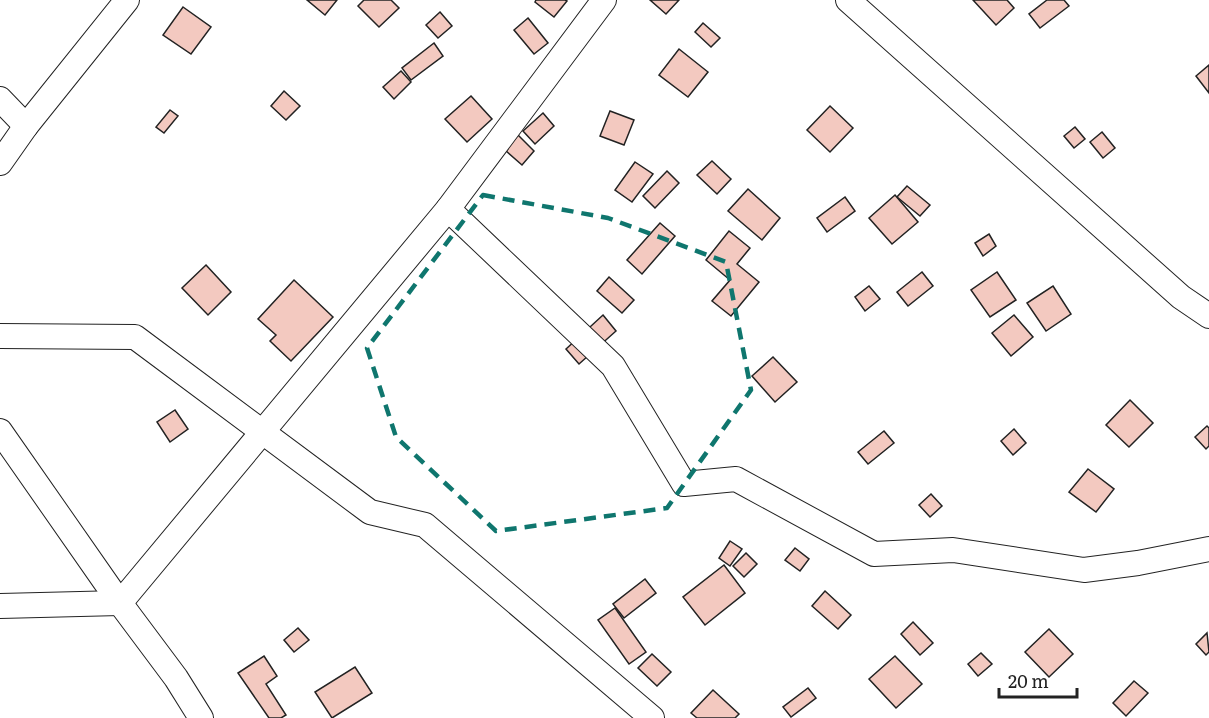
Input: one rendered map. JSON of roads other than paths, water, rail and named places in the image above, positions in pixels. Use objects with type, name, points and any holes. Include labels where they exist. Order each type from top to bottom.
[{"type":"street","points":[[0,163],[26,126],[127,0]]},
{"type":"street","points":[[0,606],[120,603],[448,209],[604,0]]},
{"type":"street","points":[[848,0],[1181,297],[1209,316]]},
{"type":"street","points":[[0,99],[26,126]]},
{"type":"street","points":[[448,209],[613,366],[684,484],[736,479],[874,554],[953,550],[1084,570],[1138,563],[1209,549]]},
{"type":"street","points":[[0,336],[135,338],[370,512],[425,525],[652,718]]},
{"type":"street","points":[[0,431],[120,603],[176,678],[201,718]]}]
